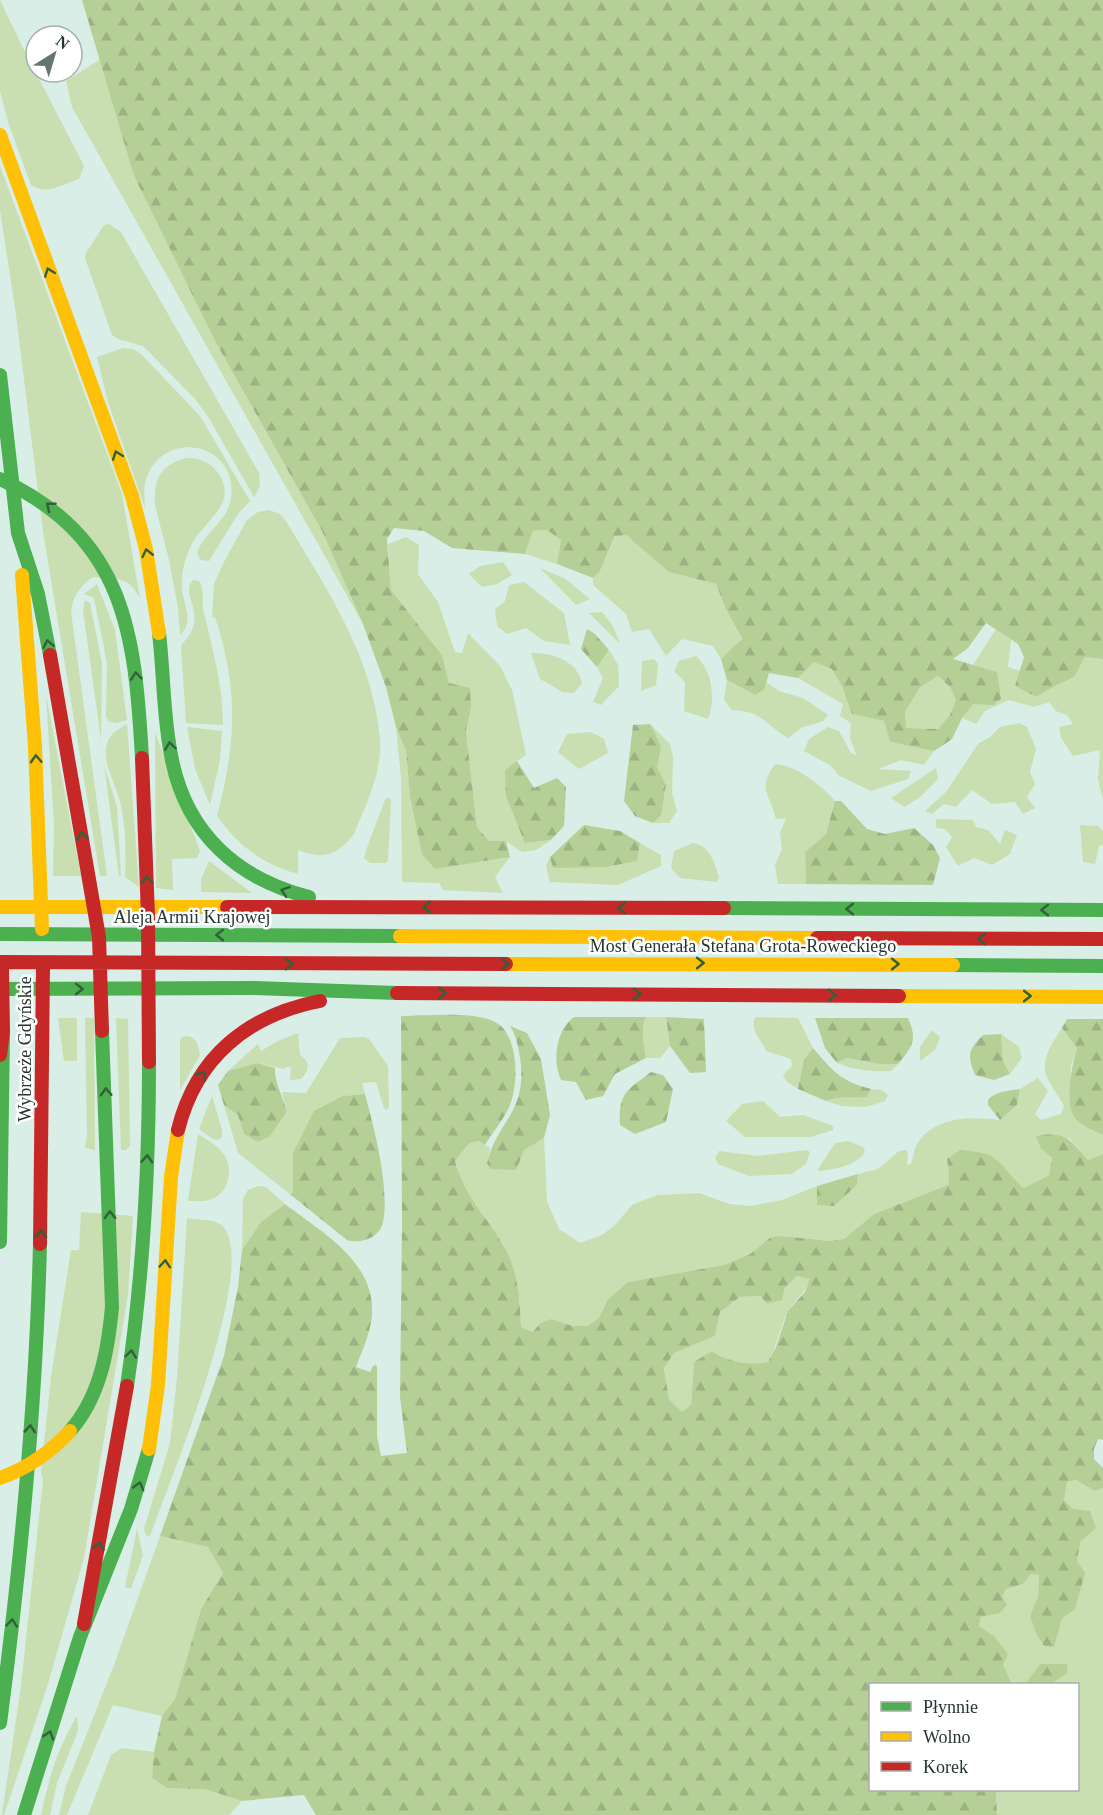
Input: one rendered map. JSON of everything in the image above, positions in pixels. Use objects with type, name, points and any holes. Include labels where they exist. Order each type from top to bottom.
[{"type":"main road","points":[[0,135],[20,196],[136,510],[158,617],[165,713],[171,755],[181,792],[199,824],[218,850],[248,874],[297,895],[384,907]]},
{"type":"main road","name":"Wybrzeże Gdyńskie","points":[[0,375],[18,533],[31,684],[39,817],[44,1059],[40,1238],[33,1381],[17,1576],[0,1723]]},
{"type":"main road","points":[[0,479],[36,495],[69,522],[84,539],[108,577],[125,619],[132,644],[136,675],[146,826],[150,984],[148,1161],[137,1312],[123,1417],[84,1624]]},
{"type":"main road","points":[[0,1478],[29,1466],[48,1452],[72,1428],[89,1403],[99,1383],[110,1334],[112,1307],[99,937],[45,627],[38,594],[18,533]]},
{"type":"main road","name":"Wybrzeże Gdyńskie","points":[[0,891],[3,1031],[0,1242]]},
{"type":"main road","points":[[0,900],[41,906]]},
{"type":"main road","points":[[0,907],[1103,910]]},
{"type":"main road","name":"Aleja Armii Krajowej","points":[[0,934],[384,936]]},
{"type":"main road","name":"Most Generała Stefana Grota-Roweckiego","points":[[384,936],[1103,939]]},
{"type":"main road","name":"Most Generała Stefana Grota-Roweckiego","points":[[0,962],[1103,966]]},
{"type":"main road","points":[[0,989],[254,988],[384,993],[1103,997]]},
{"type":"main road","points":[[24,1815],[84,1624],[123,1533],[144,1470],[151,1437],[162,1322],[170,1190],[181,1119],[189,1097],[201,1076],[229,1042],[264,1018],[304,1003],[384,993]]},
{"type":"main road","points":[[0,1055],[3,1031]]},
{"type":"green space","points":[[0,0],[24,50],[24,84],[42,84],[84,166],[79,179],[49,189],[31,185],[9,125],[0,91]]},
{"type":"green space","points":[[82,0],[1103,0],[1103,659],[1085,657],[1074,677],[1036,697],[1015,686],[1024,657],[1018,644],[986,623],[968,648],[953,659],[997,672],[1001,699],[993,705],[973,704],[962,718],[952,739],[934,751],[890,742],[884,721],[852,714],[842,686],[832,669],[814,662],[798,678],[769,673],[764,690],[755,695],[727,680],[721,659],[742,639],[716,584],[669,572],[626,535],[615,536],[600,571],[593,578],[557,564],[561,540],[547,530],[533,531],[525,554],[452,548],[424,531],[394,528],[387,539],[391,590],[442,655],[449,683],[470,688],[471,708],[466,731],[477,827],[489,841],[506,841],[510,857],[435,869],[422,854],[410,797],[406,751],[363,624],[322,531],[215,341],[134,176]],"holes":[[[938,676],[950,687],[956,700],[950,715],[938,729],[906,728],[905,712],[920,687]]]},
{"type":"green space","points":[[101,59],[134,176],[215,341],[322,531],[363,624],[72,107],[67,84],[84,84],[84,70]]},
{"type":"green space","points":[[0,166],[122,494],[140,599],[136,591],[126,582],[93,577],[78,592],[71,612],[107,876],[100,876],[43,532],[16,315],[0,210]]},
{"type":"green space","points":[[109,224],[121,232],[259,473],[260,486],[254,497],[209,418],[196,400],[143,346],[112,335],[85,258],[104,225]]},
{"type":"green space","points":[[123,348],[133,349],[141,354],[200,416],[250,501],[238,514],[209,561],[200,560],[197,552],[205,538],[226,513],[231,498],[230,479],[223,464],[212,454],[198,448],[182,448],[167,453],[155,463],[146,480],[145,508],[108,402],[97,357]]},
{"type":"green space","points":[[187,458],[200,460],[212,466],[223,482],[225,490],[221,505],[195,539],[185,561],[182,588],[187,624],[180,635],[178,608],[155,505],[155,496],[160,474],[170,464]]},
{"type":"green space","points":[[269,510],[280,514],[286,521],[355,644],[373,696],[380,742],[379,763],[374,784],[354,834],[341,847],[329,854],[314,855],[298,850],[298,874],[274,865],[242,845],[217,816],[228,765],[232,717],[231,693],[223,644],[215,617],[212,617],[214,584],[247,520],[258,512]]},
{"type":"green space","points":[[547,530],[561,540],[557,564],[525,554],[533,531]]},
{"type":"green space","points":[[616,535],[626,535],[669,572],[716,584],[742,640],[721,659],[713,646],[682,639],[666,656],[649,629],[632,632],[626,614],[593,585],[593,578],[600,571]]},
{"type":"green space","points":[[406,537],[419,545],[418,574],[438,602],[455,652],[462,653],[468,633],[500,666],[512,690],[526,755],[517,761],[525,843],[551,840],[536,850],[522,852],[506,841],[489,841],[477,827],[466,731],[471,708],[449,683],[442,655],[391,590],[388,544]]},
{"type":"green space","points":[[503,562],[512,575],[497,584],[482,587],[469,574],[480,566]]},
{"type":"green space","points":[[540,568],[564,578],[590,599],[576,605]]},
{"type":"green space","points":[[193,580],[199,581],[202,588],[203,609],[219,682],[223,725],[186,723],[181,645],[190,634],[194,624],[189,592],[189,586]]},
{"type":"green space","points":[[524,582],[564,613],[570,645],[544,641],[526,628],[507,634],[497,626],[495,609],[505,601],[509,585]]},
{"type":"green space","points":[[97,584],[115,630],[127,720],[116,723],[109,722],[106,717],[107,663],[94,598],[84,594]]},
{"type":"green space","points":[[85,600],[90,603],[102,663],[101,740],[83,610]]},
{"type":"green space","points":[[602,612],[613,626],[620,644],[589,613]]},
{"type":"green space","points":[[587,629],[595,634],[609,650],[597,667],[581,649]]},
{"type":"green space","points":[[996,629],[1011,640],[1008,667],[1020,671],[1015,686],[1036,697],[1074,677],[1085,657],[1103,659],[1103,800],[1098,779],[1100,750],[1073,756],[1061,738],[1059,727],[1073,724],[1067,715],[1056,711],[1049,702],[1034,707],[1009,700],[985,711],[976,724],[962,718],[973,703],[993,704],[997,672],[973,665]]},
{"type":"green space","points":[[609,650],[618,665],[619,686],[601,705],[593,702],[603,678],[597,667]]},
{"type":"green space","points":[[531,653],[555,656],[569,663],[579,675],[582,683],[574,693],[563,692],[540,679]]},
{"type":"green space","points":[[696,656],[706,669],[711,685],[712,703],[708,719],[684,711],[685,682],[674,671],[679,661]]},
{"type":"green space","points":[[654,659],[658,664],[656,685],[641,691],[642,661]]},
{"type":"green space","points":[[813,661],[832,668],[853,714],[884,721],[890,742],[934,751],[924,765],[901,760],[878,769],[911,771],[908,779],[871,791],[838,775],[831,766],[804,751],[809,739],[828,727],[839,731],[851,753],[857,756],[850,739],[851,723],[840,716],[843,704],[798,678]]},
{"type":"green space","points":[[938,676],[950,687],[956,700],[950,715],[938,729],[906,728],[905,712],[920,686]]},
{"type":"green space","points":[[727,680],[755,695],[764,690],[766,682],[779,691],[803,698],[828,715],[823,721],[801,728],[788,738],[751,713],[732,710],[724,700]]},
{"type":"green space","points":[[46,695],[81,876],[53,876],[54,826]]},
{"type":"green space","points":[[1019,723],[1027,727],[1036,749],[1030,772],[1035,784],[1027,797],[1035,808],[1023,814],[1015,802],[992,804],[972,790],[956,807],[944,804],[932,814],[925,811],[946,792],[978,744],[1000,727]]},
{"type":"green space","points":[[127,724],[139,887],[125,877],[123,815],[106,759],[108,740]]},
{"type":"green space","points":[[650,724],[670,744],[673,757],[672,793],[677,811],[669,823],[653,823],[661,816],[666,785],[657,767],[660,746]]},
{"type":"green space","points":[[650,724],[661,746],[657,767],[666,785],[661,816],[653,823],[635,816],[624,801],[633,725]]},
{"type":"green space","points":[[187,727],[222,731],[220,760],[210,805],[195,769]]},
{"type":"green space","points":[[396,727],[406,751],[410,797],[423,854],[473,863],[510,857],[495,877],[503,893],[443,890],[439,883],[402,882],[401,778]]},
{"type":"green space","points":[[155,732],[200,851],[197,858],[172,859],[173,890],[156,888]]},
{"type":"green space","points":[[591,732],[604,739],[608,753],[579,769],[558,752],[567,734]]},
{"type":"green space","points":[[517,761],[534,788],[557,778],[566,787],[564,826],[551,840],[525,843],[506,796],[505,770]]},
{"type":"green space","points":[[775,764],[800,772],[835,801],[826,834],[805,852],[806,884],[778,884],[775,865],[782,849],[780,833],[786,818],[776,819],[766,792],[767,780]]},
{"type":"green space","points":[[104,765],[117,807],[121,876],[119,876]]},
{"type":"green space","points":[[936,768],[938,779],[919,798],[904,807],[891,798]]},
{"type":"green space","points":[[388,797],[391,801],[388,860],[386,863],[370,863],[364,858],[366,850]]},
{"type":"green space","points":[[835,801],[841,801],[867,829],[885,834],[914,828],[933,845],[940,858],[933,885],[806,884],[805,852],[826,834]]},
{"type":"green space","points":[[936,819],[973,820],[976,827],[988,830],[1000,844],[1005,830],[1017,835],[1010,854],[992,865],[974,858],[958,866],[946,847],[952,837],[945,829],[936,828]]},
{"type":"green space","points":[[584,825],[620,831],[640,843],[637,861],[605,867],[553,868],[550,857]]},
{"type":"green space","points":[[1080,825],[1098,826],[1103,831],[1103,845],[1099,846],[1095,864],[1083,862]]},
{"type":"green space","points":[[640,843],[661,855],[661,866],[618,885],[550,882],[546,866],[550,857],[554,868],[636,861]]},
{"type":"green space","points":[[693,843],[708,851],[719,877],[717,882],[680,878],[671,868],[674,851]]},
{"type":"green space","points":[[209,861],[252,893],[201,892],[201,879]]},
{"type":"green space","points":[[401,1016],[473,1016],[493,1021],[508,1035],[515,1059],[515,1084],[510,1105],[485,1145],[479,1141],[469,1143],[455,1161],[464,1185],[508,1255],[517,1285],[521,1327],[533,1332],[540,1323],[551,1319],[573,1326],[587,1326],[599,1318],[608,1299],[628,1282],[724,1265],[750,1254],[771,1237],[830,1241],[844,1239],[874,1214],[948,1185],[947,1159],[960,1150],[989,1155],[1024,1188],[1049,1175],[1052,1158],[1041,1149],[1036,1136],[1054,1135],[1066,1138],[1088,1160],[1103,1154],[1103,1440],[1098,1439],[1094,1449],[1094,1459],[1103,1468],[1103,1488],[1095,1491],[1076,1480],[1067,1482],[1064,1500],[1073,1509],[1090,1511],[1096,1528],[1080,1542],[1077,1561],[1085,1573],[1075,1609],[1062,1619],[1054,1647],[1044,1646],[1030,1616],[1038,1597],[1039,1575],[1031,1574],[1023,1584],[1006,1589],[1002,1596],[1007,1605],[1000,1613],[981,1617],[979,1626],[994,1636],[1008,1654],[1003,1664],[1013,1683],[869,1683],[869,1791],[996,1791],[997,1815],[316,1815],[304,1795],[242,1801],[205,1789],[167,1788],[152,1778],[154,1752],[162,1716],[175,1699],[201,1609],[223,1573],[208,1547],[160,1536],[224,1356],[238,1287],[242,1250],[261,1222],[285,1204],[329,1237],[355,1263],[365,1278],[371,1295],[372,1314],[368,1334],[356,1367],[370,1372],[373,1366],[377,1367],[377,1436],[381,1456],[407,1453],[400,1397]],"holes":[[[797,1276],[810,1279],[805,1292],[788,1311],[776,1347],[768,1362],[753,1364],[739,1362],[712,1351],[694,1362],[691,1405],[682,1412],[669,1399],[664,1368],[674,1353],[715,1336],[720,1312],[740,1297],[760,1296],[767,1304],[782,1300],[785,1288]]]},
{"type":"green space","points":[[574,1017],[646,1017],[643,1032],[646,1058],[615,1074],[603,1096],[586,1100],[576,1082],[561,1080],[558,1072],[557,1046],[563,1030]]},
{"type":"green space","points":[[646,1017],[666,1017],[670,1046],[660,1058],[646,1058],[643,1032]]},
{"type":"green space","points":[[666,1017],[704,1019],[706,1072],[690,1073],[670,1046]]},
{"type":"green space","points":[[755,1017],[798,1018],[813,1048],[804,1059],[798,1089],[786,1081],[783,1075],[792,1066],[791,1059],[766,1051],[755,1031]]},
{"type":"green space","points":[[58,1018],[77,1018],[77,1061],[64,1061]]},
{"type":"green space","points":[[85,1018],[94,1018],[95,1150],[85,1148],[87,1134]]},
{"type":"green space","points":[[116,1018],[128,1019],[130,1146],[126,1150],[121,1150]]},
{"type":"green space","points":[[815,1018],[908,1018],[913,1032],[912,1043],[898,1064],[879,1064],[847,1058],[837,1063],[825,1048]]},
{"type":"green space","points":[[1067,1019],[1103,1019],[1103,1135],[1080,1123],[1072,1112],[1069,1094],[1077,1048],[1062,1028]]},
{"type":"green space","points":[[510,1026],[527,1033],[541,1059],[550,1115],[544,1138],[524,1150],[516,1170],[490,1169],[487,1163],[492,1148],[511,1115],[520,1091],[520,1057]]},
{"type":"green space","points":[[1062,1028],[1077,1048],[1071,1065],[1070,1091],[1097,1133],[1103,1135],[1103,1154],[1088,1160],[1069,1138],[1041,1149],[1052,1158],[1049,1175],[1024,1188],[1013,1181],[1002,1165],[947,1159],[948,1185],[874,1214],[844,1239],[830,1241],[771,1237],[750,1254],[724,1265],[628,1282],[608,1299],[599,1318],[587,1326],[573,1326],[551,1319],[540,1323],[533,1332],[521,1327],[520,1301],[504,1246],[460,1181],[455,1160],[469,1143],[479,1141],[490,1148],[487,1163],[524,1150],[544,1138],[547,1201],[559,1229],[580,1243],[602,1235],[615,1225],[632,1205],[657,1195],[699,1193],[729,1204],[751,1206],[782,1200],[817,1186],[817,1205],[857,1185],[858,1174],[878,1169],[899,1151],[906,1150],[907,1165],[911,1164],[916,1146],[923,1136],[942,1124],[953,1120],[977,1118],[1000,1120],[1017,1105],[1020,1089],[1038,1078],[1048,1091],[1035,1114],[1041,1120],[1061,1114],[1064,1106],[1049,1081],[1045,1064],[1048,1051]]},
{"type":"green space","points":[[932,1030],[940,1037],[935,1050],[920,1061],[920,1047]]},
{"type":"green space","points":[[298,1033],[300,1055],[308,1067],[301,1079],[290,1080],[291,1067],[284,1069],[257,1063],[228,1071],[258,1044],[261,1051]]},
{"type":"green space","points":[[1001,1034],[1019,1047],[1022,1058],[1010,1074],[1003,1061]]},
{"type":"green space","points":[[1001,1034],[1003,1061],[1010,1074],[994,1080],[975,1075],[970,1058],[974,1045],[983,1035]]},
{"type":"green space","points":[[185,1036],[194,1039],[200,1055],[180,1090],[180,1039]]},
{"type":"green space","points":[[364,1037],[369,1039],[388,1066],[389,1108],[386,1110],[384,1108],[376,1082],[362,1083],[365,1094],[343,1096],[293,1153],[293,1192],[291,1195],[238,1153],[224,1105],[238,1115],[244,1134],[287,1112],[282,1092],[306,1093],[340,1038]]},
{"type":"green space","points":[[813,1048],[844,1079],[871,1089],[867,1097],[826,1101],[798,1089],[804,1059]]},
{"type":"green space","points":[[847,1058],[879,1064],[898,1064],[891,1071],[877,1071],[857,1069],[837,1063]]},
{"type":"green space","points":[[257,1063],[275,1068],[277,1084],[287,1111],[270,1136],[258,1142],[244,1134],[238,1115],[224,1105],[218,1085],[228,1071]]},
{"type":"green space","points":[[651,1072],[663,1075],[673,1089],[666,1122],[635,1134],[620,1125],[621,1106],[630,1088]]},
{"type":"green space","points":[[871,1089],[882,1090],[888,1095],[885,1101],[866,1107],[841,1106],[826,1101],[867,1097]]},
{"type":"green space","points":[[1020,1089],[1017,1105],[1000,1120],[988,1105],[988,1100],[999,1093]]},
{"type":"green space","points":[[365,1094],[383,1175],[385,1208],[381,1228],[374,1236],[352,1241],[347,1240],[291,1195],[293,1192],[293,1153],[314,1111],[343,1096]]},
{"type":"green space","points":[[212,1096],[222,1130],[222,1137],[218,1140],[199,1129]]},
{"type":"green space","points":[[763,1101],[780,1117],[803,1115],[833,1126],[833,1130],[811,1137],[745,1137],[726,1121],[742,1104]]},
{"type":"green space","points":[[198,1134],[221,1151],[228,1163],[228,1178],[223,1191],[218,1196],[206,1201],[188,1201]]},
{"type":"green space","points":[[848,1141],[863,1147],[865,1152],[861,1157],[844,1166],[817,1171],[835,1143]]},
{"type":"green space","points":[[807,1150],[810,1152],[806,1164],[792,1174],[749,1176],[718,1164],[715,1158],[719,1151],[758,1156]]},
{"type":"green space","points":[[858,1174],[857,1185],[834,1206],[817,1205],[817,1186]]},
{"type":"green space","points":[[258,1186],[266,1187],[285,1204],[261,1222],[242,1250],[243,1198],[248,1190]]},
{"type":"green space","points":[[81,1212],[133,1216],[128,1295],[84,1558],[48,1684],[4,1815],[2,1815],[21,1686],[43,1480],[41,1472],[51,1377],[71,1250],[79,1250]]},
{"type":"green space","points":[[187,1218],[213,1221],[225,1229],[231,1253],[229,1288],[220,1332],[206,1380],[150,1536],[146,1535],[144,1529],[170,1443],[177,1378]]},
{"type":"green space","points":[[797,1276],[811,1279],[786,1315],[768,1363],[739,1362],[712,1351],[694,1362],[691,1405],[682,1413],[669,1399],[664,1367],[674,1353],[715,1336],[720,1312],[740,1297],[760,1296],[767,1304],[782,1300],[785,1288]]},
{"type":"green space","points":[[1076,1480],[1095,1491],[1103,1488],[1103,1815],[997,1815],[996,1791],[1079,1791],[1079,1683],[1053,1683],[1068,1673],[1067,1665],[1040,1664],[1026,1683],[1011,1682],[1003,1664],[979,1626],[981,1617],[1000,1613],[1001,1596],[1006,1588],[1023,1584],[1030,1574],[1039,1574],[1038,1597],[1030,1617],[1054,1647],[1062,1619],[1075,1609],[1084,1573],[1077,1562],[1078,1529],[1076,1521],[1064,1500],[1067,1482]]},
{"type":"green space","points":[[137,1529],[143,1555],[131,1589],[125,1587]]},
{"type":"green space","points":[[160,1536],[208,1547],[224,1573],[201,1609],[175,1699],[162,1716],[113,1705],[67,1815],[59,1815],[66,1786],[114,1665]]},
{"type":"green space","points":[[1040,1664],[1067,1664],[1068,1673],[1053,1683],[1026,1683]]},
{"type":"green space","points":[[77,1716],[78,1731],[57,1783],[50,1815],[41,1815],[54,1764]]},
{"type":"green space","points":[[122,1748],[154,1752],[152,1778],[167,1788],[205,1788],[242,1801],[229,1815],[88,1815],[111,1755]]},
{"type":"traffic: fast","points":[[0,375],[18,533],[38,594],[50,655]]},
{"type":"traffic: fast","points":[[0,479],[42,503],[74,530],[98,561],[116,594],[135,670],[142,758]]},
{"type":"traffic: fast","points":[[159,633],[169,744],[179,786],[190,810],[203,831],[238,865],[283,889],[309,897]]},
{"type":"traffic: fast","points":[[724,908],[1103,910]]},
{"type":"traffic: fast","points":[[0,934],[400,936]]},
{"type":"traffic: fast","points":[[953,965],[1103,966]]},
{"type":"traffic: fast","points":[[0,989],[254,988],[397,993]]},
{"type":"traffic: fast","points":[[70,1431],[89,1403],[101,1373],[112,1307],[102,1031]]},
{"type":"traffic: fast","points":[[0,1242],[3,1032]]},
{"type":"traffic: fast","points":[[127,1386],[144,1225],[149,1062]]},
{"type":"traffic: fast","points":[[0,1723],[15,1604],[26,1484],[35,1364],[40,1244]]},
{"type":"traffic: fast","points":[[24,1815],[80,1637],[131,1509],[149,1449]]},
{"type":"traffic: slow","points":[[0,135],[132,496],[146,549],[159,633]]},
{"type":"traffic: slow","points":[[22,575],[35,746],[42,929]]},
{"type":"traffic: slow","points":[[0,907],[227,907]]},
{"type":"traffic: slow","points":[[400,936],[817,938]]},
{"type":"traffic: slow","points":[[506,964],[953,965]]},
{"type":"traffic: slow","points":[[899,996],[1103,997]]},
{"type":"traffic: slow","points":[[149,1449],[158,1385],[171,1177],[178,1130]]},
{"type":"traffic: slow","points":[[0,1478],[38,1459],[70,1431]]},
{"type":"traffic: jam","points":[[50,655],[99,937],[102,1031]]},
{"type":"traffic: jam","points":[[142,758],[148,916],[149,1062]]},
{"type":"traffic: jam","points":[[227,907],[724,908]]},
{"type":"traffic: jam","points":[[817,938],[1103,939]]},
{"type":"traffic: jam","points":[[0,962],[506,964]]},
{"type":"traffic: jam","points":[[40,1244],[43,967]]},
{"type":"traffic: jam","points":[[0,1055],[3,1031],[2,969]]},
{"type":"traffic: jam","points":[[397,993],[899,996]]},
{"type":"traffic: jam","points":[[178,1130],[186,1104],[198,1081],[229,1043],[270,1017],[320,1001]]},
{"type":"traffic: jam","points":[[84,1624],[127,1386]]}]
